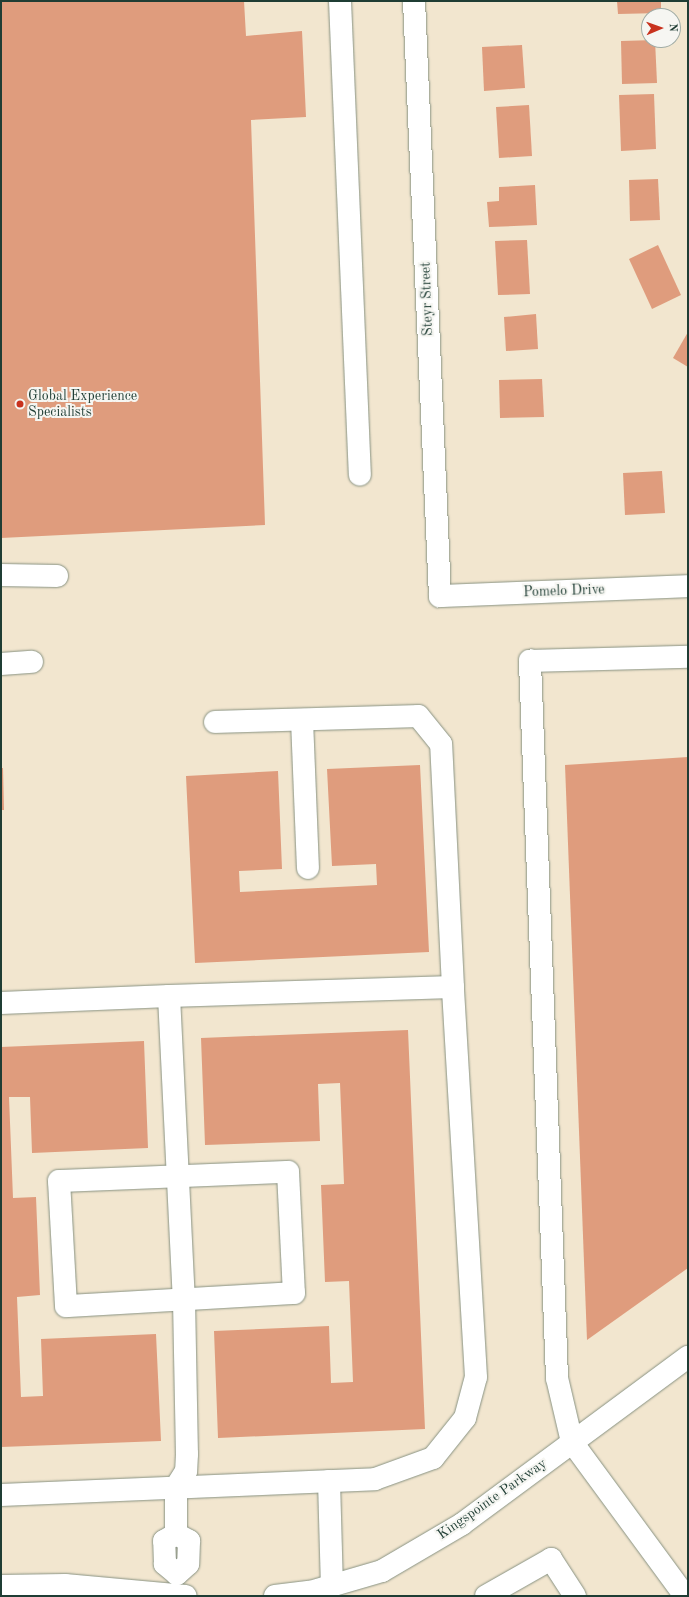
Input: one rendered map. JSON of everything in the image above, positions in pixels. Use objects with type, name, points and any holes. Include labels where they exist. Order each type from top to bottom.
[{"type":"street","points":[[340,1],[360,475]]},
{"type":"street","name":"Steyr Street","points":[[414,1],[440,596]]},
{"type":"street","points":[[1,575],[57,576]]},
{"type":"street","name":"Pomelo Drive","points":[[440,596],[688,586]]},
{"type":"street","points":[[685,1596],[572,1442],[557,1378],[530,661],[688,657]]},
{"type":"street","points":[[1,664],[32,662]]},
{"type":"street","points":[[1,1495],[375,1479],[433,1458],[465,1418],[476,1377],[453,987],[441,744],[418,716],[215,722]]},
{"type":"street","points":[[302,720],[308,868]]},
{"type":"street","points":[[1,1003],[453,987]]},
{"type":"street","points":[[169,996],[184,1300],[187,1454],[186,1471],[176,1487],[176,1534],[164,1541],[165,1564],[180,1589]]},
{"type":"street","points":[[288,1172],[294,1293],[184,1300],[66,1306],[59,1181],[178,1175],[288,1172]]},
{"type":"street","name":"Kingspointe Parkway","points":[[275,1596],[311,1594],[382,1571],[462,1524],[688,1357]]},
{"type":"street","points":[[329,1481],[332,1586]]},
{"type":"street","points":[[486,1596],[551,1559],[576,1596]]},
{"type":"street","points":[[1,1586],[65,1585],[180,1589]]},
{"type":"building","points":[[1,1],[244,1],[246,36],[302,31],[306,117],[251,120],[265,525],[1,538]]},
{"type":"building","points":[[617,1],[661,1],[661,8],[641,8],[641,13],[618,14]]},
{"type":"building","points":[[641,40],[641,48],[655,48],[657,83],[622,84],[621,41]]},
{"type":"building","points":[[522,45],[525,88],[484,91],[482,47]]},
{"type":"building","points":[[654,94],[656,149],[621,151],[619,95]]},
{"type":"building","points":[[529,105],[532,156],[499,158],[496,107]]},
{"type":"building","points":[[658,179],[660,220],[630,221],[629,180]]},
{"type":"building","points":[[535,185],[537,225],[489,227],[487,202],[499,201],[499,187]]},
{"type":"building","points":[[527,240],[530,294],[498,295],[495,241]]},
{"type":"building","points":[[658,245],[681,295],[652,309],[629,259]]},
{"type":"building","points":[[536,314],[538,349],[506,351],[504,317]]},
{"type":"building","points":[[688,332],[688,367],[673,358]]},
{"type":"building","points":[[542,379],[544,417],[500,418],[499,380]]},
{"type":"building","points":[[662,471],[665,513],[625,515],[623,473]]},
{"type":"building","points":[[688,757],[688,1268],[587,1340],[565,765]]},
{"type":"building","points":[[420,765],[429,952],[195,963],[186,776],[278,771],[282,869],[239,871],[240,892],[377,885],[376,864],[332,866],[327,769]]},
{"type":"building","points":[[1,768],[3,768],[4,810],[1,810]]},
{"type":"building","points":[[408,1030],[425,1429],[218,1438],[214,1331],[329,1326],[331,1383],[353,1382],[349,1281],[325,1282],[321,1185],[344,1184],[340,1083],[318,1084],[320,1141],[205,1145],[201,1038]]},
{"type":"building","points":[[144,1041],[148,1148],[32,1153],[30,1097],[9,1097],[13,1198],[36,1197],[40,1295],[17,1297],[21,1397],[43,1396],[41,1339],[156,1334],[161,1441],[1,1447],[1,1047]]},
{"type":"place","name":"Global Experience Specialists","points":[[20,404]]}]
